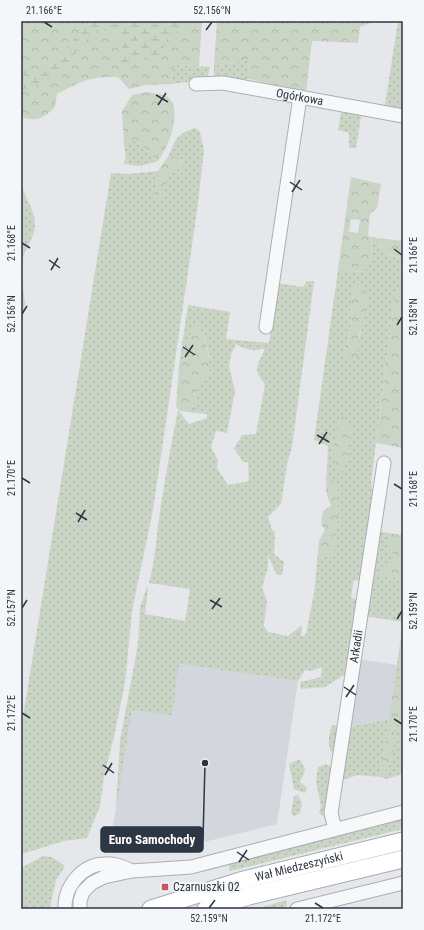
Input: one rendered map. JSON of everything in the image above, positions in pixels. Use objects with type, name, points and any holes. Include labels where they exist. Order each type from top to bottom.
[{"type":"main road","name":"Wał Miedzeszyński","points":[[151,909],[252,878],[403,841]]},
{"type":"main road","name":"Wał Miedzeszyński","points":[[206,909],[256,895],[403,859]]},
{"type":"street","name":"Ogórkowa","points":[[196,84],[223,83],[403,116]]},
{"type":"street","points":[[266,327],[300,96]]},
{"type":"street","name":"Arkadii","points":[[335,829],[331,813],[384,463]]},
{"type":"street","points":[[80,909],[80,901],[83,892],[92,882],[104,877],[132,871],[191,867],[403,812]]},
{"type":"street","points":[[65,909],[66,897],[71,884],[80,874],[91,867],[104,863],[117,865],[132,871]]},
{"type":"street","points":[[297,909],[403,883]]},
{"type":"shaded area","points":[[359,659],[397,665],[389,719],[349,727]]},
{"type":"shaded area","points":[[179,664],[298,681],[277,824],[196,844],[196,847],[172,852],[110,844],[132,710]]},
{"type":"green space","points":[[21,21],[202,21],[199,66],[174,65],[170,84],[146,85],[129,89],[118,77],[100,77],[86,80],[57,94],[55,107],[43,117],[32,119],[21,117]]},
{"type":"green space","points":[[91,21],[194,21],[185,30],[172,32],[158,55],[140,61],[128,69],[121,68],[118,60],[124,52],[119,36],[99,29],[93,33],[79,48],[63,69],[30,88],[21,89],[21,68],[29,72],[36,73],[49,69]]},
{"type":"green space","points":[[217,21],[375,21],[360,27],[358,43],[312,41],[306,92],[249,79],[250,59],[214,66]]},
{"type":"green space","points":[[398,21],[403,21],[403,115],[384,111]]},
{"type":"green space","points":[[250,59],[249,79],[214,79],[214,66]]},
{"type":"green space","points":[[174,65],[210,67],[207,80],[170,84]]},
{"type":"green space","points":[[148,92],[167,96],[174,107],[175,113],[171,135],[162,156],[158,161],[133,140],[124,143],[122,111],[132,95]]},
{"type":"green space","points":[[342,106],[362,111],[356,148],[349,148],[349,133],[338,130]]},
{"type":"green space","points":[[195,128],[200,132],[204,150],[197,211],[153,510],[132,611],[125,683],[104,776],[100,806],[87,838],[64,841],[22,854],[21,729],[111,173],[129,174],[158,171],[154,200],[167,178],[182,166],[180,158],[169,155],[178,137],[184,132]]},
{"type":"green space","points":[[133,140],[158,161],[140,166],[123,164],[126,158],[124,143]]},
{"type":"green space","points":[[169,155],[180,158],[182,166],[167,178],[161,200],[154,200],[158,171]]},
{"type":"green space","points":[[351,177],[381,184],[377,208],[370,214],[368,236],[371,237],[372,259],[364,272],[338,270]],"holes":[[[351,219],[360,220],[358,233],[349,232]]]},
{"type":"green space","points":[[21,184],[34,215],[35,228],[21,265]]},
{"type":"green space","points":[[371,237],[377,238],[385,252],[401,258],[401,283],[395,294],[371,482],[374,499],[361,581],[354,580],[351,597],[357,600],[358,610],[349,672],[325,687],[301,689],[300,682],[321,677],[322,667],[312,671],[305,670],[298,681],[179,664],[172,715],[132,710],[116,810],[120,741],[138,644],[140,608],[147,587],[145,614],[185,621],[190,589],[149,583],[154,559],[165,478],[178,410],[189,424],[207,418],[207,414],[196,413],[198,383],[210,357],[206,341],[198,325],[191,332],[187,353],[179,365],[188,305],[230,312],[226,339],[269,343],[278,283],[303,287],[307,281],[314,281],[292,447],[287,464],[281,504],[268,517],[272,530],[275,532],[274,554],[284,562],[282,575],[276,574],[268,555],[268,567],[262,588],[267,600],[264,626],[268,632],[288,636],[302,625],[301,637],[306,634],[314,593],[318,552],[322,558],[333,553],[337,527],[338,508],[329,479],[326,484],[328,446],[314,440],[338,270],[364,272],[372,259]],"holes":[[[361,282],[361,331],[356,347],[345,357],[352,320],[350,309],[355,285]],[[236,344],[250,350],[265,348],[257,370],[265,384],[256,434],[242,435],[234,448],[243,462],[248,462],[249,481],[228,485],[217,468],[218,460],[211,447],[216,431],[227,433],[235,391],[229,366],[231,354]]]},
{"type":"green space","points":[[377,238],[403,241],[403,448],[376,443],[395,294],[399,286],[402,272],[401,258],[385,252]]},
{"type":"green space","points":[[21,271],[25,304],[21,327]]},
{"type":"green space","points":[[361,282],[367,296],[367,303],[359,334],[359,355],[355,360],[345,357],[352,320],[350,309],[355,285]]},
{"type":"green space","points":[[198,325],[204,337],[207,348],[210,373],[198,383],[196,413],[180,411],[176,407],[179,365],[187,353],[191,332]]},
{"type":"green space","points":[[340,417],[343,417],[351,426],[347,462],[343,473],[338,469],[333,455]]},
{"type":"green space","points":[[329,479],[333,480],[340,494],[336,502],[338,508],[338,528],[333,553],[322,558],[318,552],[319,541],[325,530],[321,524],[323,511],[331,506],[326,489]]},
{"type":"green space","points":[[377,531],[388,533],[388,548],[396,557],[392,564],[386,565],[381,576],[403,579],[403,622],[365,616]]},
{"type":"green space","points":[[388,533],[403,535],[403,579],[381,576],[381,569],[386,565],[392,564],[396,557],[388,548]]},
{"type":"green space","points":[[403,623],[403,689],[394,685]]},
{"type":"green space","points":[[394,685],[403,689],[403,720],[401,720],[395,729],[393,751],[383,778],[380,777]]},
{"type":"green space","points":[[389,719],[380,777],[358,775],[342,780],[349,727]]},
{"type":"green space","points":[[401,720],[403,720],[403,774],[387,779],[383,778],[393,751],[395,729]]},
{"type":"green space","points":[[332,725],[337,726],[335,751],[332,753],[329,747],[329,739]]},
{"type":"green space","points":[[300,759],[305,770],[300,782],[307,788],[305,793],[294,789],[289,764]]},
{"type":"green space","points":[[326,764],[332,767],[327,814],[323,816],[319,813],[321,806],[316,782],[318,767]]},
{"type":"green space","points":[[298,795],[302,803],[300,813],[294,816],[291,813],[294,796]]},
{"type":"green space","points":[[403,817],[403,829],[230,871],[228,862]]},
{"type":"green space","points":[[43,856],[52,857],[65,866],[56,880],[50,907],[49,909],[21,909],[21,868]]},
{"type":"green space","points":[[286,900],[287,906],[277,909],[256,909]]},
{"type":"place","name":"Euro Samochody","points":[[205,763]]},
{"type":"place","name":"Czarnuszki 02","points":[[165,887]]}]
